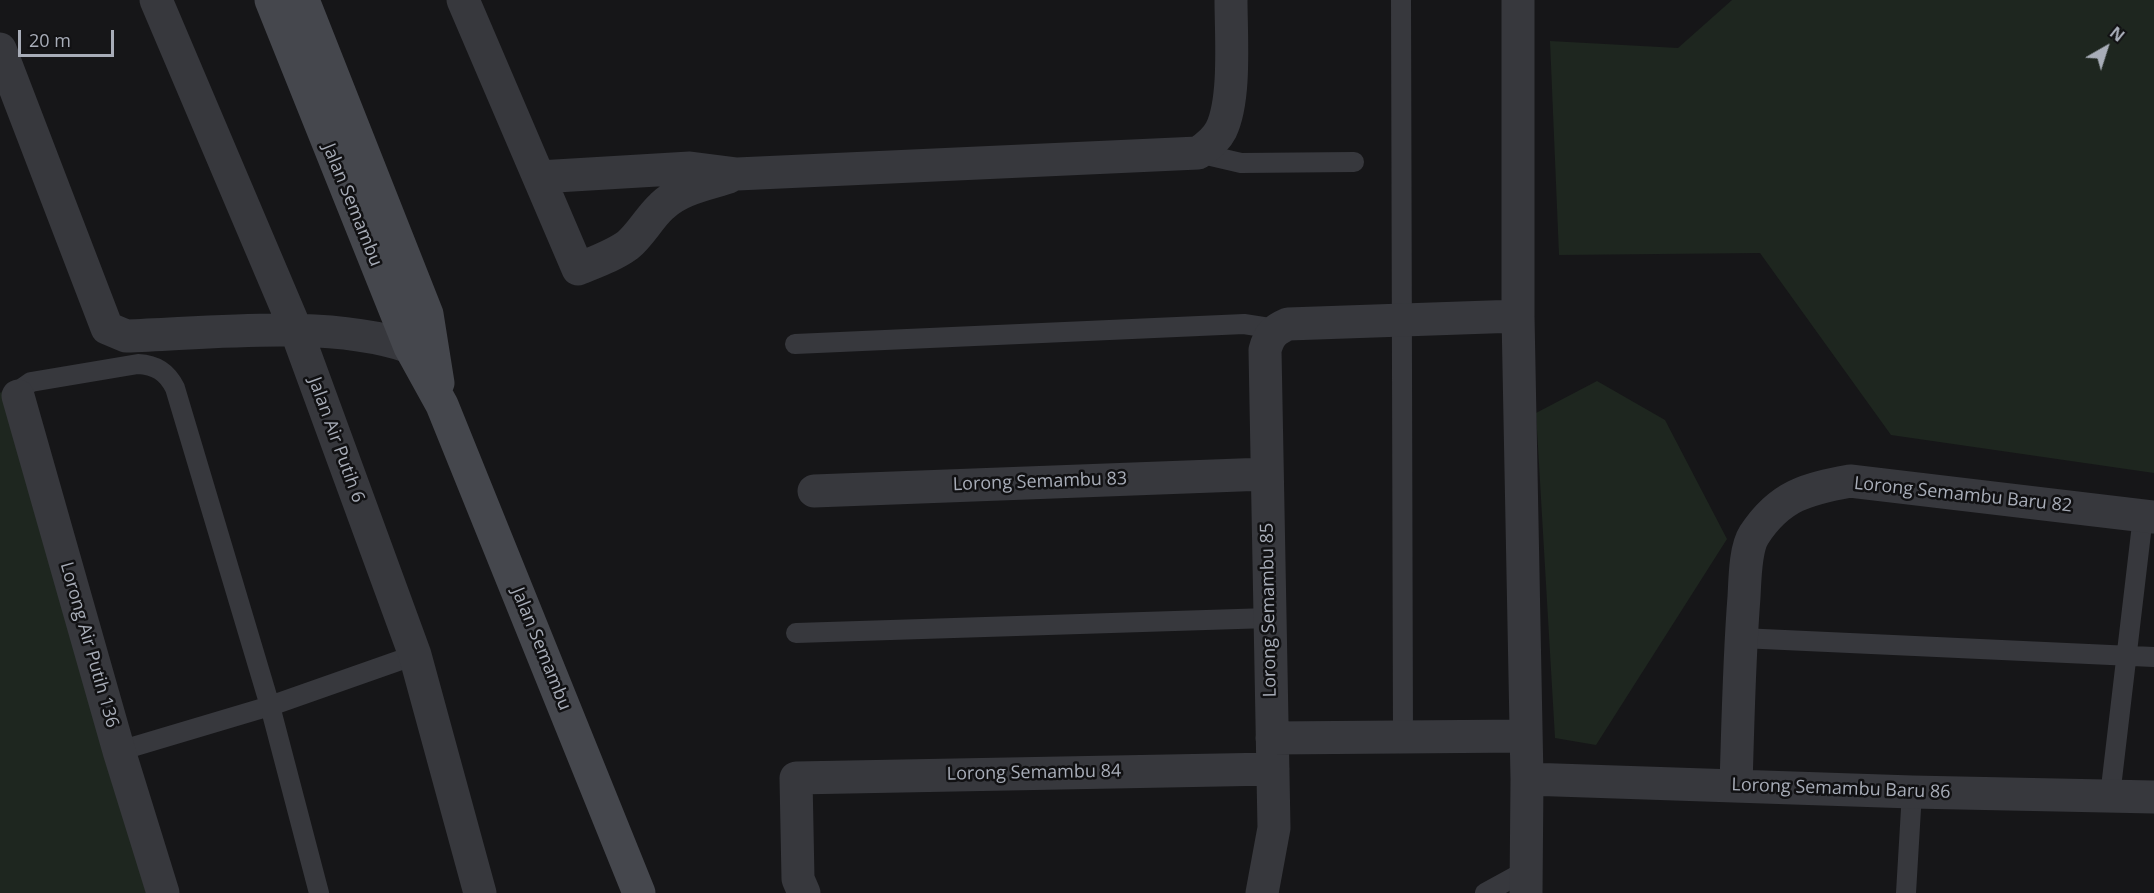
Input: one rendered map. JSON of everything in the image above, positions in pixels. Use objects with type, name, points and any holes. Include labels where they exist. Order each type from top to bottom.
[{"type":"main road","name":"Jalan Semambu","points":[[271,0],[410,347],[442,405],[639,893]]},
{"type":"main road","name":"Jalan Semambu","points":[[303,0],[427,314],[442,405]]},
{"type":"street","name":"Jalan Air Putih 6","points":[[156,0],[296,330],[414,655],[480,893]]},
{"type":"street","points":[[463,0],[578,269],[611,255],[628,244],[662,206],[676,196],[695,187],[737,174]]},
{"type":"street","points":[[539,177],[690,168],[737,174],[1198,153],[1210,145],[1220,131],[1225,117],[1230,78],[1231,0]]},
{"type":"street","points":[[1518,0],[1518,316],[1527,779],[1526,881]]},
{"type":"street","points":[[0,49],[107,328],[126,336],[296,330],[384,339],[410,347]]},
{"type":"street","points":[[1276,329],[1288,324],[1518,316]]},
{"type":"street","name":"Lorong Semambu 85","points":[[1262,893],[1274,828],[1265,350],[1268,338],[1276,329]]},
{"type":"street","name":"Lorong Air Putih 136","points":[[18,396],[119,751],[163,893]]},
{"type":"street","name":"Lorong Semambu 83","points":[[814,491],[1266,474]]},
{"type":"street","name":"Lorong Semambu Baru 82","points":[[1736,785],[1746,564],[1753,537],[1768,517],[1785,501],[1813,488],[1850,481],[2148,516]]},
{"type":"street","name":"Lorong Semambu 84","points":[[804,893],[798,879],[796,778],[1272,753],[1403,737],[1526,736]]},
{"type":"street","name":"Lorong Semambu Baru 86","points":[[1527,779],[1912,792],[2154,797]]},
{"type":"lane","points":[[1401,0],[1403,737]]},
{"type":"lane","points":[[1198,153],[1241,163],[1354,162]]},
{"type":"lane","points":[[795,344],[1244,324],[1276,329]]},
{"type":"lane","points":[[18,396],[21,389],[31,382],[138,364],[150,365],[170,377],[270,706],[319,893]]},
{"type":"lane","points":[[2110,796],[2127,656],[2148,516]]},
{"type":"lane","points":[[796,633],[1269,618]]},
{"type":"lane","points":[[1741,638],[2154,657]]},
{"type":"lane","points":[[119,751],[270,706],[414,655]]},
{"type":"lane","points":[[1906,893],[1912,792]]},
{"type":"lane","points":[[1485,893],[1526,881]]},
{"type":"shaded area","points":[[1732,0],[2154,0],[2154,473],[1891,435],[1760,253],[1559,255],[1550,41],[1678,48]]},
{"type":"shaded area","points":[[1597,381],[1665,420],[1727,539],[1596,745],[1555,738],[1536,413]]},
{"type":"shaded area","points":[[6,388],[155,893],[0,893],[0,393]]}]
